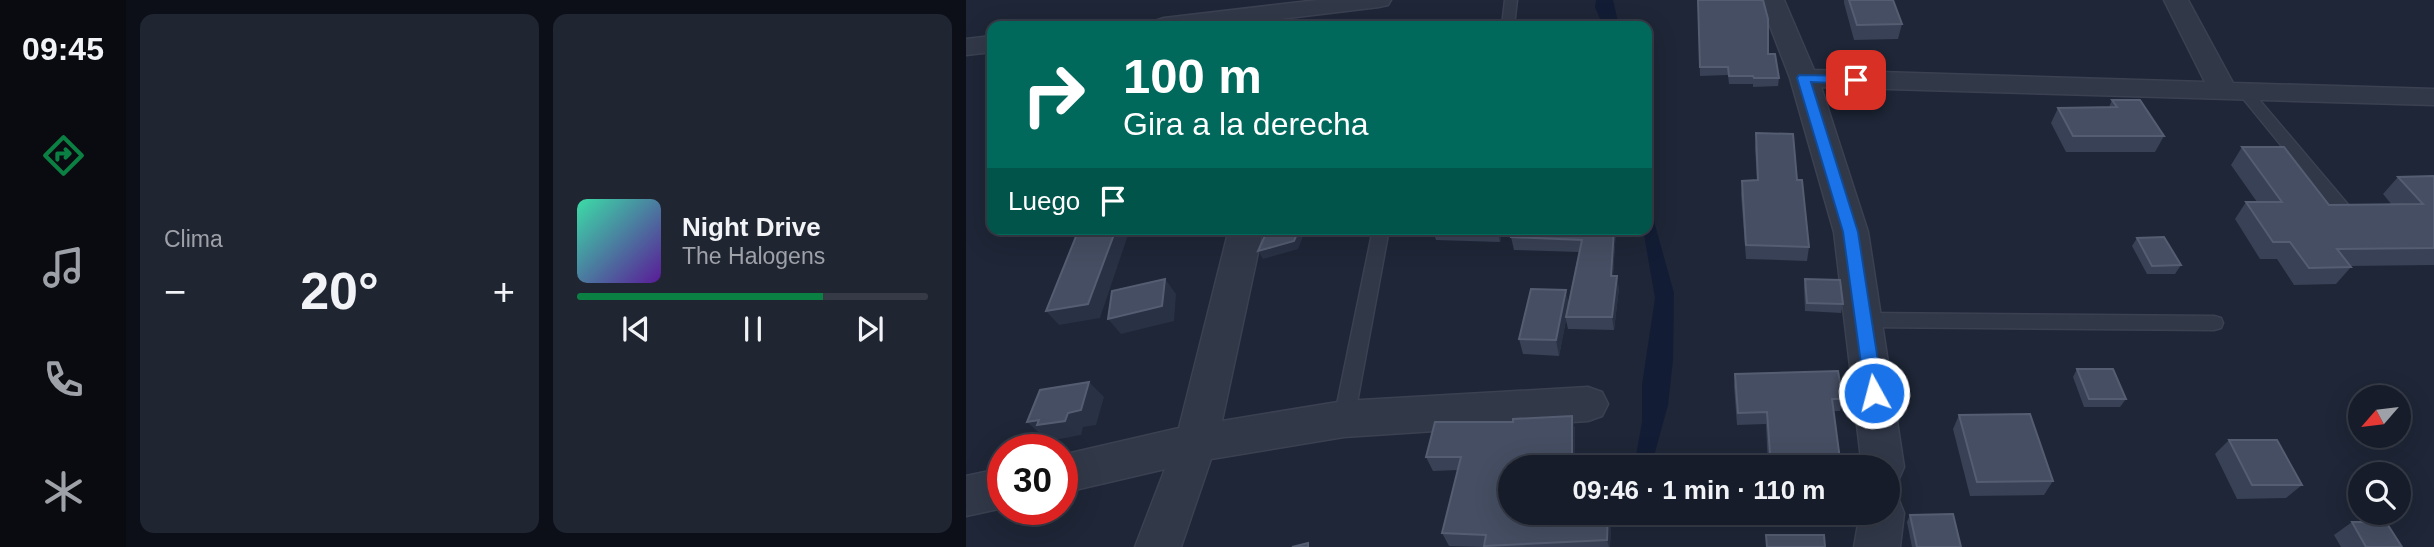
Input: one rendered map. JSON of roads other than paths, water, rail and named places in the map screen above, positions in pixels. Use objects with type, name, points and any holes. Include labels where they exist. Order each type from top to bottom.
[{"type":"street","points":[[1205,21],[1379,0]]},
{"type":"street","points":[[1772,0],[1804,78],[1851,232],[1882,455]]},
{"type":"street","points":[[2176,0],[2235,93]]},
{"type":"street","points":[[966,47],[987,45]]},
{"type":"street","points":[[1804,78],[2434,97]]},
{"type":"street","points":[[1158,547],[1196,443],[1245,235]]},
{"type":"street","points":[[1078,470],[1196,443],[1344,419],[1588,404]]},
{"type":"street","points":[[966,496],[987,491]]},
{"type":"street","points":[[1877,547],[1880,525]]},
{"type":"lane","points":[[1509,21],[1511,0]]},
{"type":"lane","points":[[2235,93],[2344,211]]},
{"type":"lane","points":[[1344,419],[1380,235]]},
{"type":"lane","points":[[1865,320],[2214,323]]},
{"type":"water","points":[[1596,0],[1613,0],[1618,21],[1601,21],[1595,7]]},
{"type":"water","points":[[1652,207],[1674,293],[1673,360],[1668,405],[1654,455],[1636,455],[1642,422],[1642,385],[1655,298],[1644,235],[1652,235]]}]
